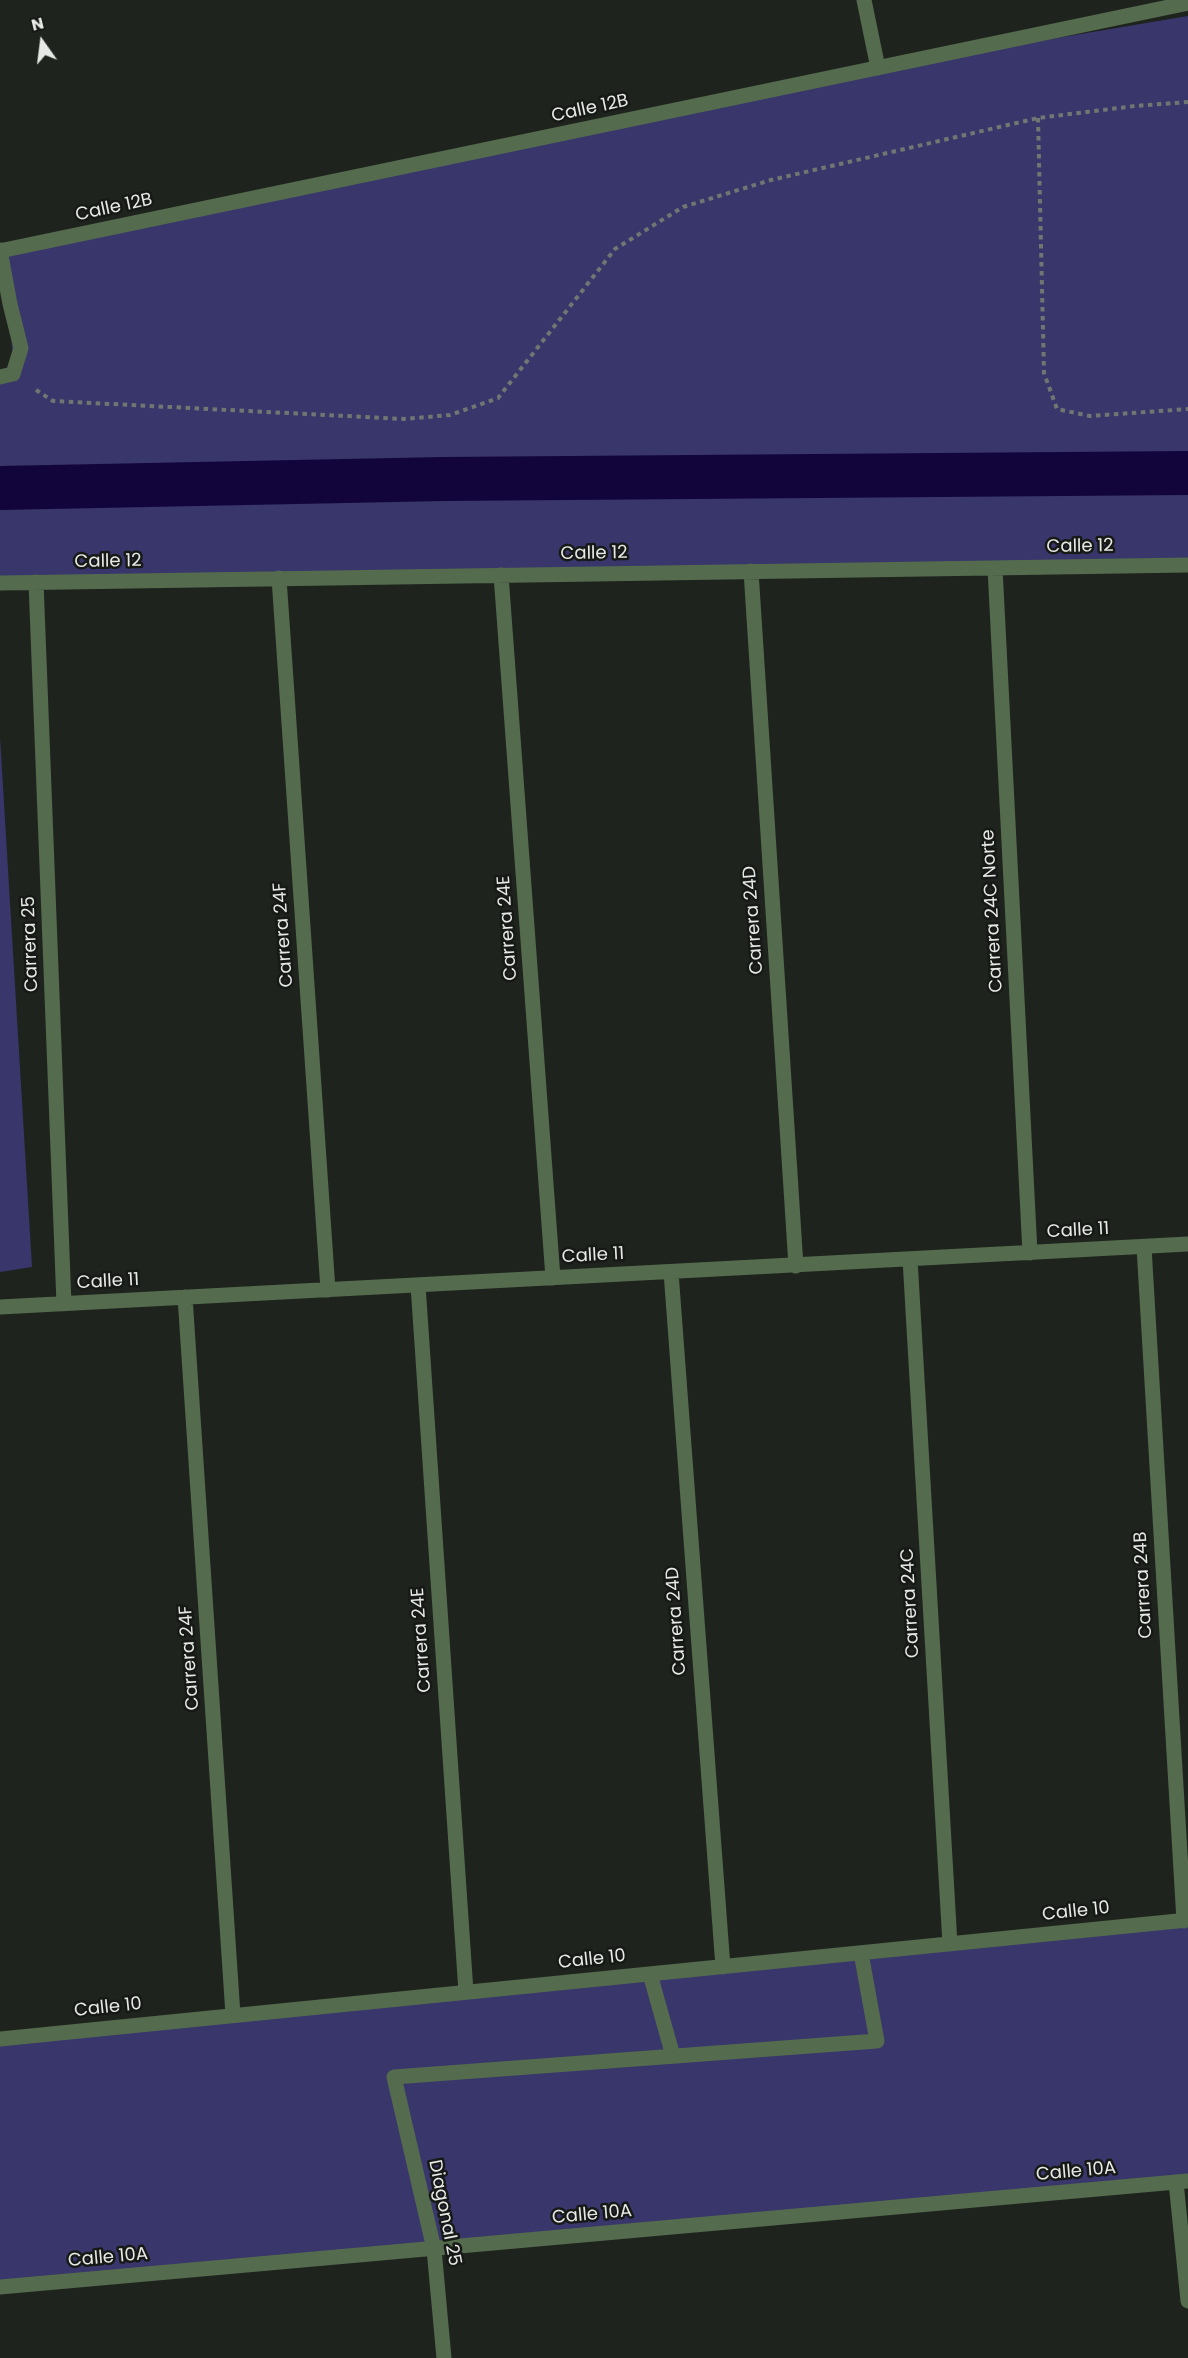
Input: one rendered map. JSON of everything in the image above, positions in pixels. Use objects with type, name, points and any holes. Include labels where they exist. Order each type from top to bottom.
[{"type":"street","points":[[864,0],[878,68]]},
{"type":"street","name":"Calle 12B","points":[[0,251],[1188,3]]},
{"type":"street","points":[[0,251],[21,348],[6,375]]},
{"type":"street","name":"Calle 12","points":[[0,583],[1188,564]]},
{"type":"street","name":"Carrera 24C Norte","points":[[995,568],[1030,1253]]},
{"type":"street","name":"Carrera 24D","points":[[751,571],[796,1266]]},
{"type":"street","name":"Carrera 24E","points":[[501,575],[553,1278]]},
{"type":"street","name":"Carrera 24F","points":[[279,578],[328,1290]]},
{"type":"street","name":"Carrera 25","points":[[36,582],[64,1304]]},
{"type":"street","name":"Calle 11","points":[[0,1307],[1188,1244]]},
{"type":"street","name":"Carrera 24B","points":[[1144,1247],[1186,1921]]},
{"type":"street","name":"Carrera 24C","points":[[910,1259],[950,1944]]},
{"type":"street","name":"Carrera 24D","points":[[671,1272],[723,1967]]},
{"type":"street","name":"Carrera 24E","points":[[418,1285],[466,1992]]},
{"type":"street","name":"Carrera 24F","points":[[185,1298],[233,2015]]},
{"type":"street","name":"Calle 10","points":[[0,2039],[1186,1921]]},
{"type":"street","points":[[650,1974],[674,2056],[877,2041],[861,1953]]},
{"type":"street","name":"Diagonal 25","points":[[444,2358],[434,2249],[394,2077],[674,2056]]},
{"type":"street","points":[[1182,2182],[1188,2301]]},
{"type":"street","name":"Calle 10A","points":[[0,2288],[1182,2182]]},
{"type":"path","points":[[6,375],[53,401],[404,419],[450,415],[498,398],[615,249],[683,207],[771,180],[1038,118],[1188,102]]},
{"type":"path","points":[[1038,118],[1044,373],[1057,409],[1090,416],[1188,409]]},
{"type":"shaded area","points":[[1188,16],[1188,565],[0,583],[0,377],[13,373],[10,304],[0,251],[878,68]]},
{"type":"shaded area","points":[[0,737],[32,1267],[0,1272]]},
{"type":"shaded area","points":[[1188,1920],[1188,2181],[0,2288],[0,2039]]},
{"type":"waterway","points":[[0,488],[444,479],[1188,473]]}]
